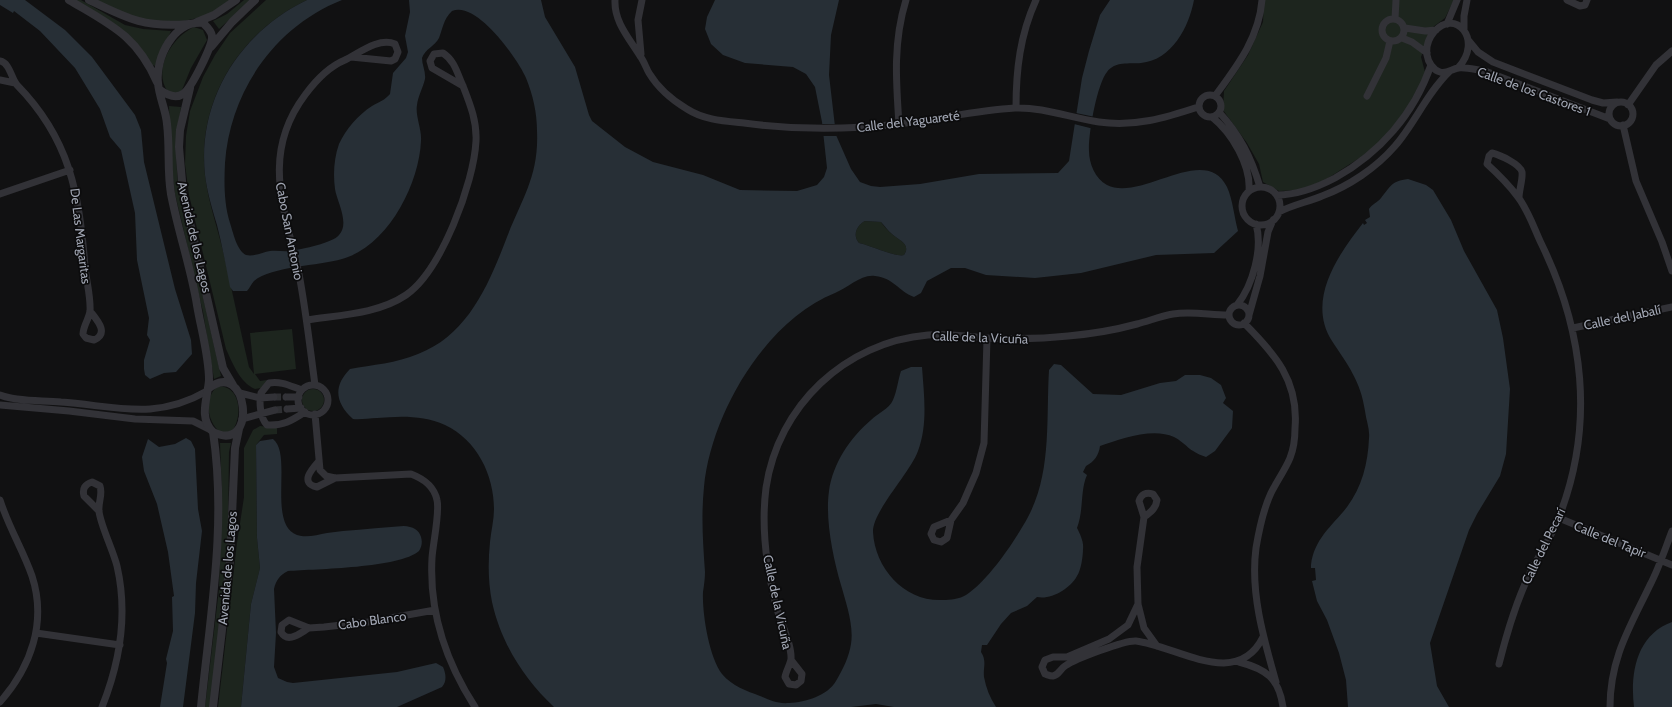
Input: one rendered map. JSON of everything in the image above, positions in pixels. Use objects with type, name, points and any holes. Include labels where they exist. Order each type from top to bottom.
[{"type":"street","points":[[69,0],[121,32],[142,53],[159,87],[170,96],[183,94],[190,85],[209,49],[212,40],[211,31],[203,23],[160,26],[142,23],[125,18],[89,0]]},
{"type":"street","points":[[159,87],[160,63],[164,51],[178,32],[193,23],[214,15],[236,0]]},
{"type":"street","points":[[209,49],[232,22],[255,0]]},
{"type":"street","name":"Calle del Yaguareté","points":[[615,0],[616,14],[621,28],[641,56],[649,73],[667,95],[688,110],[701,116],[762,126],[842,129],[899,124],[1016,108],[1070,116],[1098,122],[1131,124],[1148,122],[1198,107]]},
{"type":"street","name":"Calle del Yaguareté","points":[[641,56],[638,20],[642,0]]},
{"type":"street","points":[[899,124],[895,52],[898,32],[906,0]]},
{"type":"street","points":[[1016,108],[1017,72],[1020,45],[1025,27],[1036,0]]},
{"type":"street","points":[[1215,96],[1245,53],[1258,26],[1262,0]]},
{"type":"street","points":[[1395,19],[1396,0]]},
{"type":"street","points":[[1447,24],[1457,0]]},
{"type":"street","points":[[1436,30],[1429,40],[1427,53],[1431,65],[1439,72],[1450,71],[1458,68],[1465,59],[1469,41],[1464,29],[1464,16],[1467,0]]},
{"type":"street","points":[[1567,0],[1580,6],[1585,5],[1588,0]]},
{"type":"street","points":[[1405,28],[1402,38],[1396,41],[1390,41],[1383,33],[1383,26],[1388,20],[1395,19],[1401,22],[1405,28],[1425,31],[1436,30],[1447,24],[1459,26],[1464,29]]},
{"type":"street","points":[[1402,38],[1412,42],[1427,53]]},
{"type":"street","points":[[1367,96],[1386,58],[1390,41]]},
{"type":"street","name":"Calle de los Castores 1","points":[[1469,41],[1478,52],[1493,62],[1592,100],[1603,103],[1618,102]]},
{"type":"street","name":"Cabo San Antonio","points":[[315,385],[307,320],[299,274],[280,192],[278,163],[286,130],[300,100],[311,86],[336,64],[378,43],[386,42],[395,44],[398,52],[395,59],[391,61],[351,57]]},
{"type":"street","points":[[1628,105],[1656,65],[1672,51]]},
{"type":"street","points":[[307,320],[386,306],[406,295],[426,274],[445,242],[455,219],[472,167],[476,140],[476,127],[473,110],[454,64],[448,56],[443,53],[434,54],[430,61],[432,68],[463,86]]},
{"type":"street","name":"De Las Margaritas","points":[[0,61],[6,65],[15,83],[26,94],[53,132],[70,170],[80,209],[90,311]]},
{"type":"street","points":[[1277,195],[1295,194],[1315,188],[1354,168],[1370,155],[1395,130],[1411,108],[1420,94],[1431,65]]},
{"type":"street","name":"Calle de los Castores 1","points":[[1458,68],[1485,71],[1610,119]]},
{"type":"street","points":[[1256,224],[1258,244],[1255,264],[1245,293],[1237,305],[1230,309],[1228,315],[1233,323],[1238,325],[1244,323],[1249,315],[1260,276],[1268,232],[1273,220],[1279,212],[1288,207],[1324,196],[1344,186],[1384,158],[1405,134],[1430,94],[1450,71]]},
{"type":"street","points":[[0,80],[15,83]]},
{"type":"street","name":"Avenida de los Lagos","points":[[190,85],[180,141],[180,167],[183,192],[223,368],[234,385]]},
{"type":"street","name":"Avenida de los Lagos","points":[[159,87],[168,126],[168,174],[171,195],[196,299],[208,365],[208,390]]},
{"type":"street","points":[[1215,96],[1205,96],[1200,100],[1198,107],[1204,116],[1212,117],[1224,129],[1242,158],[1248,173],[1249,191],[1243,201],[1242,206],[1246,217],[1256,224],[1262,224],[1273,220]]},
{"type":"street","points":[[1215,96],[1220,102],[1219,112],[1229,124],[1252,160],[1260,187]]},
{"type":"street","points":[[1618,102],[1628,105],[1632,111],[1632,118],[1623,125],[1616,124],[1610,119],[1610,109],[1618,102]]},
{"type":"street","points":[[1212,117],[1219,112]]},
{"type":"street","points":[[1623,125],[1636,181],[1662,242],[1672,271]]},
{"type":"street","name":"Calle del Pecarí","points":[[1499,664],[1510,623],[1521,593],[1559,518],[1572,481],[1577,458],[1581,401],[1580,372],[1573,328],[1547,255],[1519,198],[1488,164],[1489,156],[1492,153],[1497,154],[1520,169],[1522,174],[1519,198]]},
{"type":"street","points":[[0,194],[70,170]]},
{"type":"street","points":[[1249,191],[1260,187],[1267,188],[1277,195],[1279,201],[1279,212]]},
{"type":"street","points":[[1237,305],[1245,307],[1249,315]]},
{"type":"street","name":"Calle del Jabalí","points":[[1573,328],[1672,307]]},
{"type":"street","name":"Calle de la Vicuña","points":[[791,660],[769,570],[765,509],[766,489],[775,452],[792,416],[804,400],[827,376],[850,359],[867,351],[906,338],[949,334],[987,338],[1070,336],[1124,328],[1173,314],[1228,315]]},
{"type":"street","points":[[1244,323],[1273,354],[1283,370],[1290,383],[1296,412],[1292,449],[1285,467],[1271,494],[1259,532],[1256,550],[1257,592],[1263,637],[1283,707]]},
{"type":"street","points":[[951,520],[963,502],[972,483],[984,443],[987,338]]},
{"type":"street","points":[[0,395],[137,410],[173,406],[194,398],[218,382],[226,382],[234,385],[240,393],[242,402],[242,419],[239,429],[229,436],[224,436],[193,422],[135,419],[69,411],[0,406]]},
{"type":"street","points":[[281,382],[300,394],[303,410],[288,423],[277,426],[267,425],[263,422],[260,398],[263,388],[269,383],[281,382]]},
{"type":"street","points":[[286,397],[300,394],[310,385],[315,385],[323,389],[328,397],[328,402],[324,410],[315,414],[303,410],[287,409]]},
{"type":"street","points":[[208,390],[205,416],[212,431]]},
{"type":"street","points":[[240,393],[260,398],[274,397]]},
{"type":"street","points":[[242,419],[275,410]]},
{"type":"street","points":[[315,414],[319,461],[322,474],[335,478],[411,474],[420,477],[432,488],[438,502],[432,562],[434,610],[454,671],[475,707]]},
{"type":"street","name":"Avenida de los Lagos","points":[[213,707],[230,561],[235,448],[239,429]]},
{"type":"street","name":"Avenida de los Lagos","points":[[201,707],[214,600],[216,561],[218,477],[212,431]]},
{"type":"street","points":[[319,461],[308,475],[308,479],[311,484],[317,487],[335,478]]},
{"type":"street","points":[[0,500],[32,577],[37,603],[36,633],[24,669],[0,702]]},
{"type":"street","points":[[99,510],[111,545],[120,585],[123,619],[120,645],[112,680],[102,707]]},
{"type":"street","points":[[1144,517],[1137,567],[1138,604],[1144,628],[1159,648]]},
{"type":"street","name":"Calle del Tapir","points":[[1559,518],[1672,565]]},
{"type":"street","points":[[1610,707],[1611,683],[1619,649],[1630,622],[1662,560],[1672,531]]},
{"type":"street","points":[[1138,604],[1132,617],[1123,630],[1090,647],[1060,658],[1053,657],[1045,660],[1042,667],[1045,674],[1052,676],[1060,672],[1064,666],[1117,644],[1130,641],[1206,660],[1228,663],[1239,662],[1260,670],[1276,682]]},
{"type":"street","name":"Cabo Blanco","points":[[309,628],[368,622],[434,610]]},
{"type":"street","points":[[1123,630],[1125,636],[1130,641]]},
{"type":"street","points":[[36,633],[120,645]]},
{"type":"street","points":[[1239,662],[1253,652],[1263,637]]},
{"type":"street","points":[[1060,658],[1064,663],[1064,666]]},
{"type":"shaded area","points":[[0,0],[25,0],[65,30],[92,57],[135,115],[141,130],[144,162],[175,289],[191,340],[192,354],[176,372],[164,373],[150,379],[145,375],[144,360],[150,340],[147,335],[149,318],[137,260],[135,213],[121,150],[110,137],[100,109],[75,68],[40,31],[14,11],[13,13],[0,5]]},
{"type":"shaded area","points":[[75,0],[81,0],[125,25],[143,29],[171,31],[155,66],[152,65],[150,61]]},
{"type":"shaded area","points":[[95,0],[231,0],[219,9],[202,17],[175,23],[142,21]]},
{"type":"shaded area","points":[[244,0],[251,0],[219,29],[213,21],[227,14]]},
{"type":"shaded area","points":[[266,0],[307,0],[284,13],[264,28],[246,46],[231,66],[219,88],[210,111],[205,136],[204,162],[206,185],[223,251],[249,367],[254,374],[250,333],[292,329],[296,369],[255,374],[260,381],[267,380],[261,388],[255,389],[241,377],[226,349],[189,195],[185,164],[186,136],[190,111],[203,77],[215,55],[230,33]]},
{"type":"shaded area","points":[[307,0],[342,0],[318,12],[296,27],[276,45],[260,65],[246,87],[236,111],[229,137],[225,163],[225,193],[228,216],[234,236],[240,250],[246,255],[255,255],[270,251],[302,249],[331,241],[339,235],[342,230],[343,219],[334,183],[334,166],[337,149],[345,133],[357,118],[390,94],[393,73],[406,58],[408,52],[405,36],[410,12],[409,0],[541,0],[545,17],[575,67],[592,121],[625,147],[653,162],[703,175],[740,190],[797,191],[817,185],[824,177],[827,168],[822,122],[815,87],[806,74],[793,67],[745,63],[723,55],[711,44],[705,29],[707,17],[715,0],[839,0],[831,35],[829,75],[836,135],[851,169],[860,182],[871,186],[880,187],[920,184],[979,174],[1058,173],[1069,161],[1082,78],[1100,15],[1110,0],[1194,0],[1192,10],[1183,31],[1170,49],[1162,56],[1152,61],[1127,63],[1114,66],[1107,72],[1103,78],[1094,110],[1090,134],[1089,156],[1099,179],[1107,185],[1121,188],[1137,186],[1189,171],[1204,170],[1217,175],[1227,187],[1229,192],[1238,231],[1214,253],[1156,255],[1081,273],[1035,278],[986,275],[965,268],[951,268],[927,281],[921,293],[914,297],[887,279],[875,276],[865,277],[810,306],[786,325],[765,347],[746,373],[730,401],[718,430],[709,459],[704,487],[702,519],[705,572],[703,601],[705,623],[710,646],[713,657],[722,674],[730,682],[745,690],[777,702],[789,703],[809,700],[827,691],[836,681],[843,667],[850,649],[852,637],[849,614],[835,563],[830,538],[828,514],[829,491],[834,471],[850,443],[863,427],[886,408],[893,400],[901,371],[911,367],[922,367],[924,399],[923,431],[914,460],[878,514],[873,532],[879,559],[894,581],[916,595],[929,599],[946,600],[958,598],[966,595],[974,589],[1000,560],[1028,517],[1036,500],[1041,482],[1046,445],[1049,370],[1054,364],[1061,365],[1093,394],[1121,395],[1160,383],[1176,381],[1185,375],[1200,375],[1211,378],[1221,385],[1226,398],[1223,403],[1233,411],[1232,428],[1215,451],[1206,457],[1191,450],[1174,437],[1166,434],[1156,433],[1137,435],[1100,446],[1096,458],[1086,466],[1083,472],[1087,475],[1083,487],[1081,514],[1077,528],[1082,541],[1083,552],[1081,567],[1077,576],[1070,585],[1060,592],[1048,597],[1037,597],[1027,606],[1011,613],[1001,624],[987,645],[982,645],[981,652],[984,661],[984,677],[987,689],[996,707],[894,707],[876,704],[851,707],[554,707],[533,685],[515,659],[501,632],[496,617],[492,602],[489,572],[490,538],[494,513],[493,496],[487,471],[475,449],[456,432],[445,425],[428,419],[386,417],[353,419],[343,407],[338,394],[341,382],[350,369],[402,360],[435,345],[450,334],[463,321],[484,290],[524,198],[535,161],[537,147],[537,124],[531,91],[526,78],[506,46],[485,23],[473,14],[462,10],[452,11],[445,21],[439,38],[425,52],[422,58],[425,79],[417,105],[417,114],[421,132],[419,158],[407,195],[398,212],[386,228],[373,242],[358,252],[342,259],[272,272],[254,281],[247,291],[233,291],[230,287],[221,240],[205,175],[204,147],[208,121],[216,95],[228,71],[243,50],[262,30],[283,14]],"holes":[[[865,221],[881,222],[891,233],[904,243],[906,248],[904,255],[896,255],[859,243],[856,237],[856,230],[862,223]]]},
{"type":"shaded area","points":[[1264,0],[1454,0],[1445,18],[1433,27],[1421,57],[1425,72],[1417,94],[1403,114],[1375,148],[1325,180],[1300,190],[1279,191],[1263,182],[1259,164],[1247,143],[1223,110],[1224,91],[1248,55],[1263,22]]},
{"type":"shaded area","points":[[194,27],[203,30],[207,40],[191,68],[182,90],[179,93],[168,92],[162,74],[163,64],[178,38]]},
{"type":"shaded area","points":[[169,106],[181,107],[177,150],[179,192],[221,376],[214,379],[203,312],[175,194],[171,165]]},
{"type":"shaded area","points":[[1408,179],[1426,185],[1433,190],[1451,220],[1464,251],[1497,310],[1503,338],[1510,389],[1506,454],[1500,476],[1469,530],[1430,643],[1437,686],[1449,707],[1348,707],[1346,680],[1339,653],[1327,620],[1317,601],[1312,581],[1316,580],[1315,568],[1311,568],[1311,565],[1316,548],[1324,533],[1347,507],[1357,491],[1366,466],[1369,435],[1363,401],[1357,382],[1332,341],[1325,325],[1322,310],[1328,279],[1335,264],[1353,236],[1363,223],[1364,225],[1367,223],[1365,220],[1370,217],[1370,207],[1380,199],[1392,185],[1398,181]]},
{"type":"shaded area","points":[[865,221],[881,222],[889,231],[904,243],[906,251],[904,255],[896,255],[859,243],[856,237],[856,230]]},
{"type":"shaded area","points":[[218,386],[226,387],[231,391],[238,403],[238,418],[232,431],[221,433],[216,428],[210,416],[210,397]]},
{"type":"shaded area","points":[[313,389],[317,390],[323,396],[323,404],[317,410],[313,411],[309,410],[303,404],[302,400],[303,396],[309,390]]},
{"type":"shaded area","points":[[260,426],[277,428],[277,434],[264,435],[256,445],[257,538],[260,568],[251,604],[241,707],[218,707],[237,543],[244,497],[244,448],[253,430]]},
{"type":"shaded area","points":[[186,438],[191,441],[195,449],[198,509],[202,531],[196,583],[195,613],[183,707],[160,707],[167,663],[166,659],[173,631],[172,597],[174,596],[168,552],[157,504],[144,471],[142,457],[148,439],[159,447],[175,444]]},
{"type":"shaded area","points":[[273,439],[279,447],[281,459],[281,504],[283,517],[288,528],[297,535],[308,536],[343,531],[408,526],[417,530],[422,540],[419,551],[409,557],[394,561],[357,567],[288,571],[283,574],[277,580],[274,589],[276,633],[274,667],[278,678],[293,683],[397,672],[436,663],[443,667],[445,672],[446,677],[442,687],[397,707],[241,707],[251,604],[260,568],[257,538],[256,445],[260,441]]},
{"type":"shaded area","points":[[220,443],[231,443],[229,452],[226,565],[210,707],[205,707],[219,589],[222,498]]},
{"type":"shaded area","points":[[1672,622],[1672,707],[1634,707],[1633,682],[1638,657],[1650,636],[1660,628]]},
{"type":"pier","points":[[1076,113],[1095,117],[1094,129],[1074,124]]},
{"type":"pier","points":[[821,124],[838,124],[839,136],[821,136]]},
{"type":"tunnel","points":[[274,397],[286,397]]},
{"type":"tunnel","points":[[275,410],[287,409]]}]
